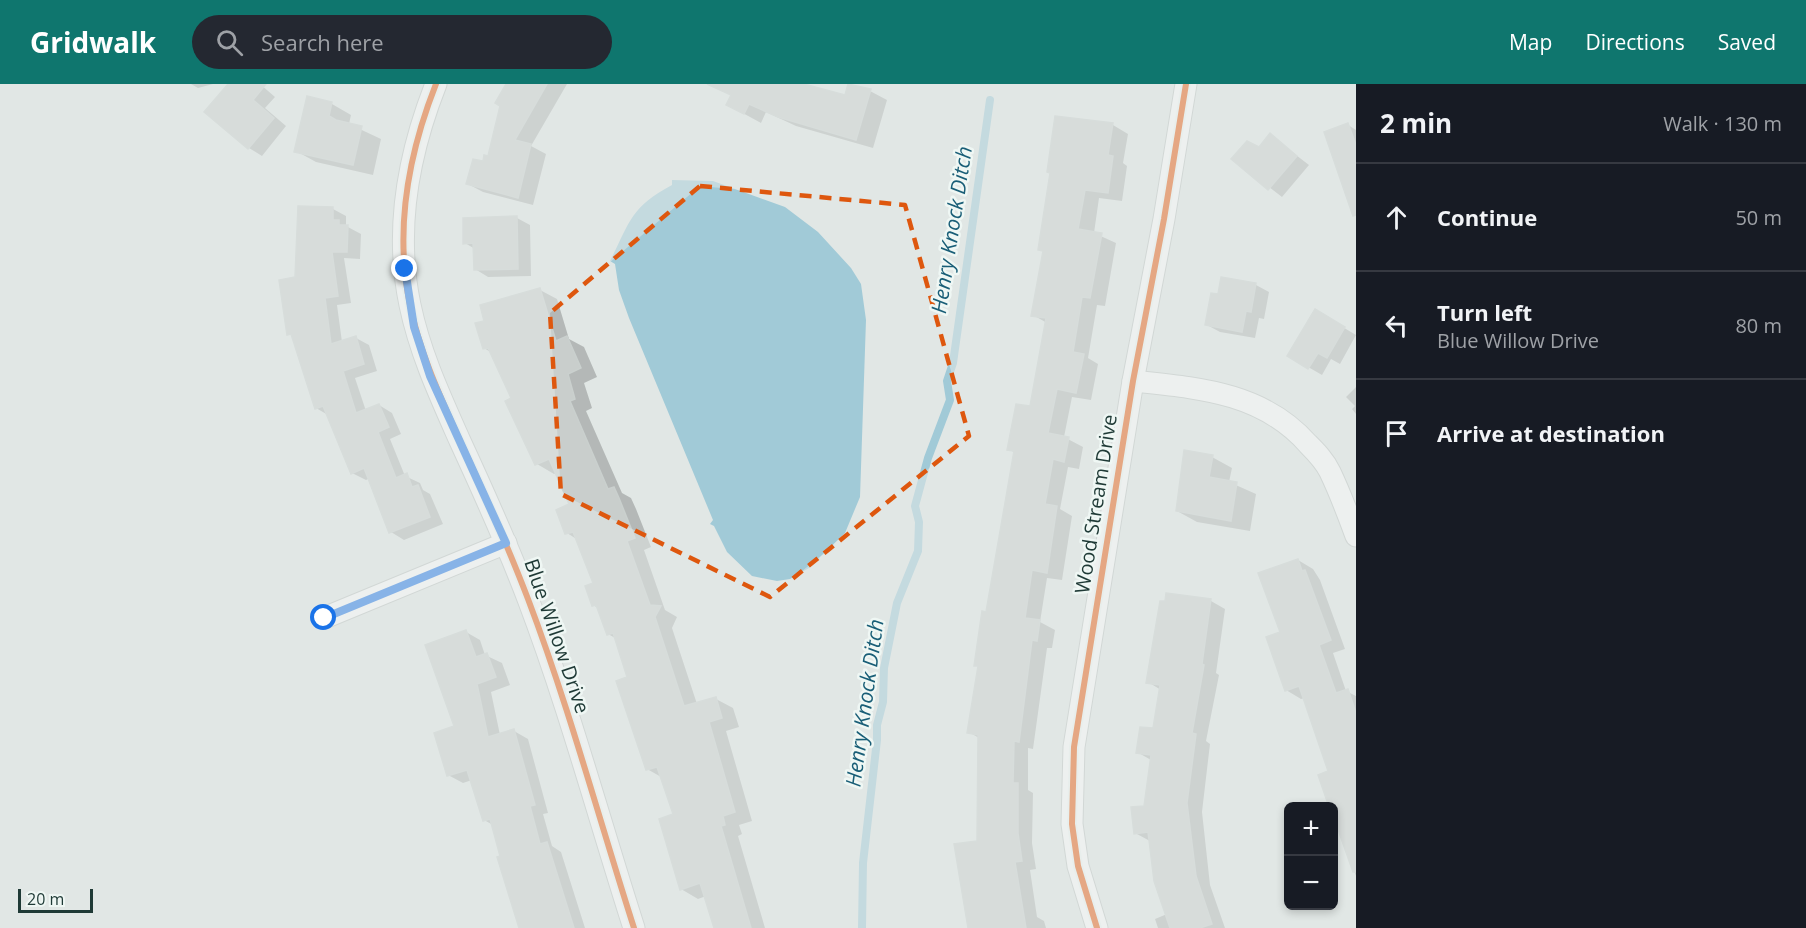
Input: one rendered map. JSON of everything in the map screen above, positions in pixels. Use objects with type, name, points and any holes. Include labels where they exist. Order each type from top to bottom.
[{"type":"street","name":"Blue Willow Drive","points":[[436,84],[421,120],[410,160],[404,201],[403,239],[408,297],[414,327],[430,376],[506,543],[560,692],[634,928]]},
{"type":"street","name":"Wood Stream Drive","points":[[1097,928],[1078,866],[1072,824],[1071,780],[1133,381],[1164,219],[1186,84]]},
{"type":"street","points":[[1133,381],[1225,393],[1246,400],[1281,418],[1315,450],[1330,472],[1356,536]]},
{"type":"street","points":[[324,618],[506,543]]},
{"type":"highlighted area","points":[[700,186],[905,205],[969,436],[770,597],[561,494],[550,313]]},
{"type":"water","points":[[672,180],[713,181],[785,207],[818,232],[851,268],[861,284],[866,320],[860,497],[845,533],[809,568],[790,579],[777,581],[752,576],[727,552],[714,526],[710,524],[713,520],[629,318],[619,290],[615,264],[610,261],[632,217],[647,201],[672,185]]},
{"type":"building","points":[[228,84],[266,84],[253,100],[274,118],[248,149],[204,112]]},
{"type":"building","points":[[506,84],[547,84],[515,140],[531,144],[518,198],[466,184],[473,159],[483,161],[484,155],[488,156],[500,106],[495,103]]},
{"type":"building","points":[[707,84],[804,84],[845,95],[848,84],[871,89],[856,140],[778,117],[749,104],[744,114],[726,105],[731,95]]},
{"type":"building","points":[[307,96],[332,102],[329,116],[336,120],[362,126],[353,165],[294,152]]},
{"type":"building","points":[[1055,116],[1113,123],[1108,155],[1113,156],[1108,193],[1085,190],[1078,229],[1102,233],[1090,298],[1082,297],[1073,352],[1084,354],[1076,393],[1057,389],[1048,433],[1069,437],[1064,462],[1053,459],[1045,504],[1057,506],[1047,573],[1032,570],[1025,618],[1040,620],[1037,641],[1032,640],[1019,742],[1014,741],[1013,783],[1018,783],[1018,833],[1022,861],[1015,862],[1026,928],[968,928],[954,844],[977,841],[978,735],[967,733],[978,666],[974,666],[982,611],[986,612],[1014,451],[1007,450],[1016,404],[1030,406],[1046,318],[1031,316],[1043,251],[1038,250],[1050,173],[1047,172]]},
{"type":"building","points":[[1348,123],[1356,145],[1356,215],[1353,216],[1324,132]]},
{"type":"building","points":[[1270,133],[1297,156],[1268,190],[1231,159],[1247,141],[1259,147]]},
{"type":"building","points":[[298,206],[333,207],[333,220],[339,220],[339,225],[348,225],[347,252],[332,252],[338,296],[325,298],[331,344],[356,336],[364,364],[343,371],[356,413],[379,404],[389,427],[378,432],[396,478],[407,473],[412,487],[418,485],[430,517],[389,533],[364,468],[351,474],[323,406],[315,409],[291,334],[287,335],[279,280],[295,277]]},
{"type":"building","points":[[517,216],[518,269],[474,270],[473,243],[463,244],[463,218]]},
{"type":"building","points":[[1221,277],[1256,283],[1251,312],[1246,311],[1242,332],[1205,325],[1211,293],[1218,294]]},
{"type":"building","points":[[540,288],[556,341],[567,336],[581,368],[568,374],[575,399],[570,401],[608,489],[614,487],[635,538],[627,541],[650,605],[661,606],[655,617],[684,706],[716,697],[722,718],[709,722],[735,812],[723,816],[725,825],[721,826],[751,928],[714,928],[700,883],[680,890],[659,819],[673,814],[657,767],[646,770],[616,681],[627,677],[613,633],[607,635],[596,605],[592,606],[585,586],[593,583],[573,532],[565,534],[556,510],[569,504],[549,459],[535,465],[505,401],[511,398],[488,348],[483,349],[475,323],[484,321],[480,305]]},
{"type":"building","points":[[1315,309],[1345,327],[1327,358],[1318,353],[1308,369],[1287,356]]},
{"type":"building","points":[[1184,450],[1213,455],[1209,477],[1237,482],[1231,521],[1176,511]]},
{"type":"building","points":[[1298,559],[1302,571],[1305,570],[1331,640],[1319,645],[1336,693],[1348,689],[1356,713],[1356,872],[1353,872],[1338,829],[1338,802],[1327,802],[1318,775],[1328,771],[1299,686],[1285,691],[1266,637],[1280,632],[1258,573]]},
{"type":"building","points":[[1166,593],[1211,599],[1202,664],[1204,665],[1192,733],[1196,734],[1187,803],[1196,876],[1212,924],[1200,928],[1170,928],[1154,881],[1148,832],[1134,834],[1131,807],[1144,806],[1151,755],[1136,753],[1140,727],[1153,728],[1160,685],[1146,683],[1160,601],[1165,601]]},
{"type":"building","points":[[466,630],[476,657],[487,653],[496,677],[477,684],[488,737],[514,729],[535,805],[530,806],[540,844],[547,842],[574,928],[519,928],[497,857],[500,856],[490,819],[483,821],[467,770],[447,776],[434,733],[454,726],[425,645]]},
{"type":"waterway","name":"Henry Knock Ditch","points":[[862,928],[863,863],[877,725],[883,702],[884,668],[897,603],[918,551],[919,522],[915,506],[928,458],[950,400],[947,381],[953,363],[990,100]]},
{"type":"cycle path","points":[[436,84],[418,138],[406,193],[403,248],[410,305],[431,374],[504,539],[543,640],[634,928]]},
{"type":"cycle path","points":[[1097,928],[1078,866],[1072,824],[1074,747],[1133,381],[1164,219],[1186,84]]},
{"type":"route","points":[[324,618],[506,543],[430,376],[414,327],[405,269]]}]
